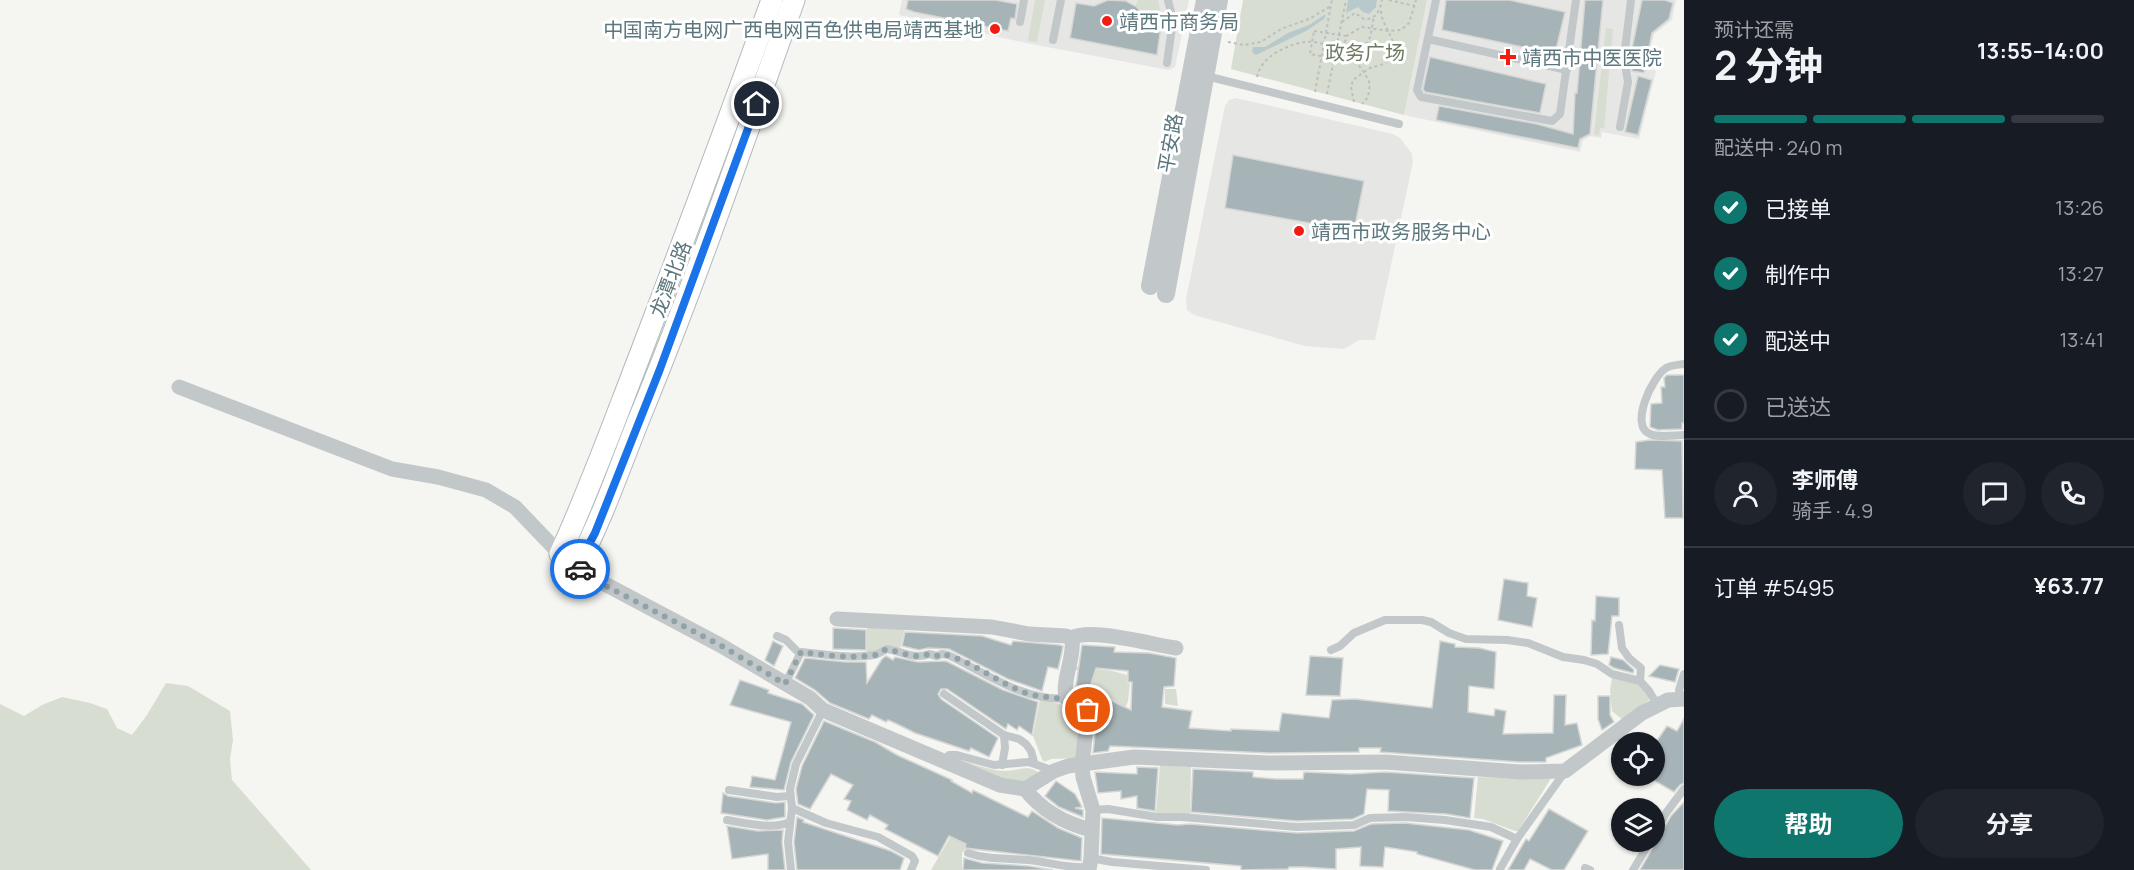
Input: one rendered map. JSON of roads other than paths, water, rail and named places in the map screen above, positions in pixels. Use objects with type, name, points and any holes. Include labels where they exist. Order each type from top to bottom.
[{"type":"main road","name":"龙潭北路","points":[[568,560],[610,436],[772,0]]},
{"type":"main road","name":"龙潭北路","points":[[568,560],[595,533],[704,253],[794,0]]},
{"type":"street","name":"平安路","points":[[1158,290],[1197,74],[1205,0]]},
{"type":"street","name":"平安路","points":[[1197,74],[1219,0]]},
{"type":"street","points":[[179,387],[392,469],[438,477],[486,490],[515,507],[568,560],[600,583],[720,645],[810,698],[823,710],[1000,786],[1025,789],[1047,811],[1059,819],[1091,830]]},
{"type":"street","points":[[837,619],[992,627],[1029,634],[1072,638],[1078,635],[1098,635],[1176,648]]},
{"type":"street","points":[[1072,638],[1073,646],[1065,686],[1066,698],[1088,710],[1082,765],[1083,777],[1093,810],[1090,865]]},
{"type":"street","points":[[1025,789],[1054,771],[1134,757],[1269,763],[1385,762],[1520,772],[1565,771],[1633,719],[1657,704],[1683,699]]},
{"type":"lane","points":[[1020,22],[1024,0]]},
{"type":"lane","points":[[1053,40],[1061,0]]},
{"type":"lane","points":[[1167,63],[1173,20],[1168,0]]},
{"type":"lane","points":[[1436,0],[1417,90],[1421,97],[1552,122],[1560,114],[1575,0]]},
{"type":"lane","points":[[1620,127],[1628,82],[1624,58],[1631,0]]},
{"type":"lane","points":[[1428,39],[1567,70]]},
{"type":"lane","points":[[1197,74],[1399,124]]},
{"type":"lane","points":[[1684,364],[1664,369],[1658,375],[1646,400],[1641,423],[1650,434],[1684,435]]},
{"type":"lane","points":[[1331,650],[1340,646],[1354,633],[1385,620],[1422,620],[1466,639],[1528,643],[1563,657],[1597,664],[1612,674],[1640,681],[1657,704]]},
{"type":"lane","points":[[1618,625],[1622,648],[1629,658],[1641,668],[1640,681]]},
{"type":"lane","points":[[777,636],[786,640],[799,653]]},
{"type":"lane","points":[[785,684],[799,653],[804,651],[820,655],[850,657],[875,656],[887,649],[915,656],[944,654],[1024,692],[1050,698],[1066,698]]},
{"type":"lane","points":[[1683,699],[1679,690],[1684,674]]},
{"type":"lane","points":[[944,694],[1004,735],[1026,744],[1034,762]]},
{"type":"lane","points":[[791,870],[789,842],[792,808],[789,796],[796,764],[823,710]]},
{"type":"lane","points":[[1002,765],[1005,748],[1004,735]]},
{"type":"lane","points":[[941,762],[949,756],[957,755],[1002,765],[1034,762],[1054,771]]},
{"type":"lane","points":[[1500,869],[1517,839],[1565,771]]},
{"type":"lane","points":[[1665,815],[1684,789]]},
{"type":"lane","points":[[729,790],[777,797],[789,796]]},
{"type":"lane","points":[[792,808],[826,823],[878,837],[906,851],[915,861],[911,870]]},
{"type":"lane","points":[[1093,810],[1108,809],[1157,817],[1297,827],[1354,825],[1370,818],[1405,817],[1491,827],[1517,839]]},
{"type":"lane","points":[[727,820],[784,825],[790,822]]},
{"type":"lane","points":[[1633,870],[1644,852]]},
{"type":"lane","points":[[968,853],[988,858],[1027,860],[1066,867],[1112,862],[1206,870]]},
{"type":"place","name":"靖西市商务局","points":[[1107,21]]},
{"type":"place","name":"中国南方电网广西电网百色供电局靖西基地","points":[[995,29]]},
{"type":"place","name":"靖西市中医医院","points":[[1508,57]]},
{"type":"place","name":"靖西市政务服务中心","points":[[1299,231]]},
{"type":"park label","name":"政务广场","points":[[1365,52]]}]
